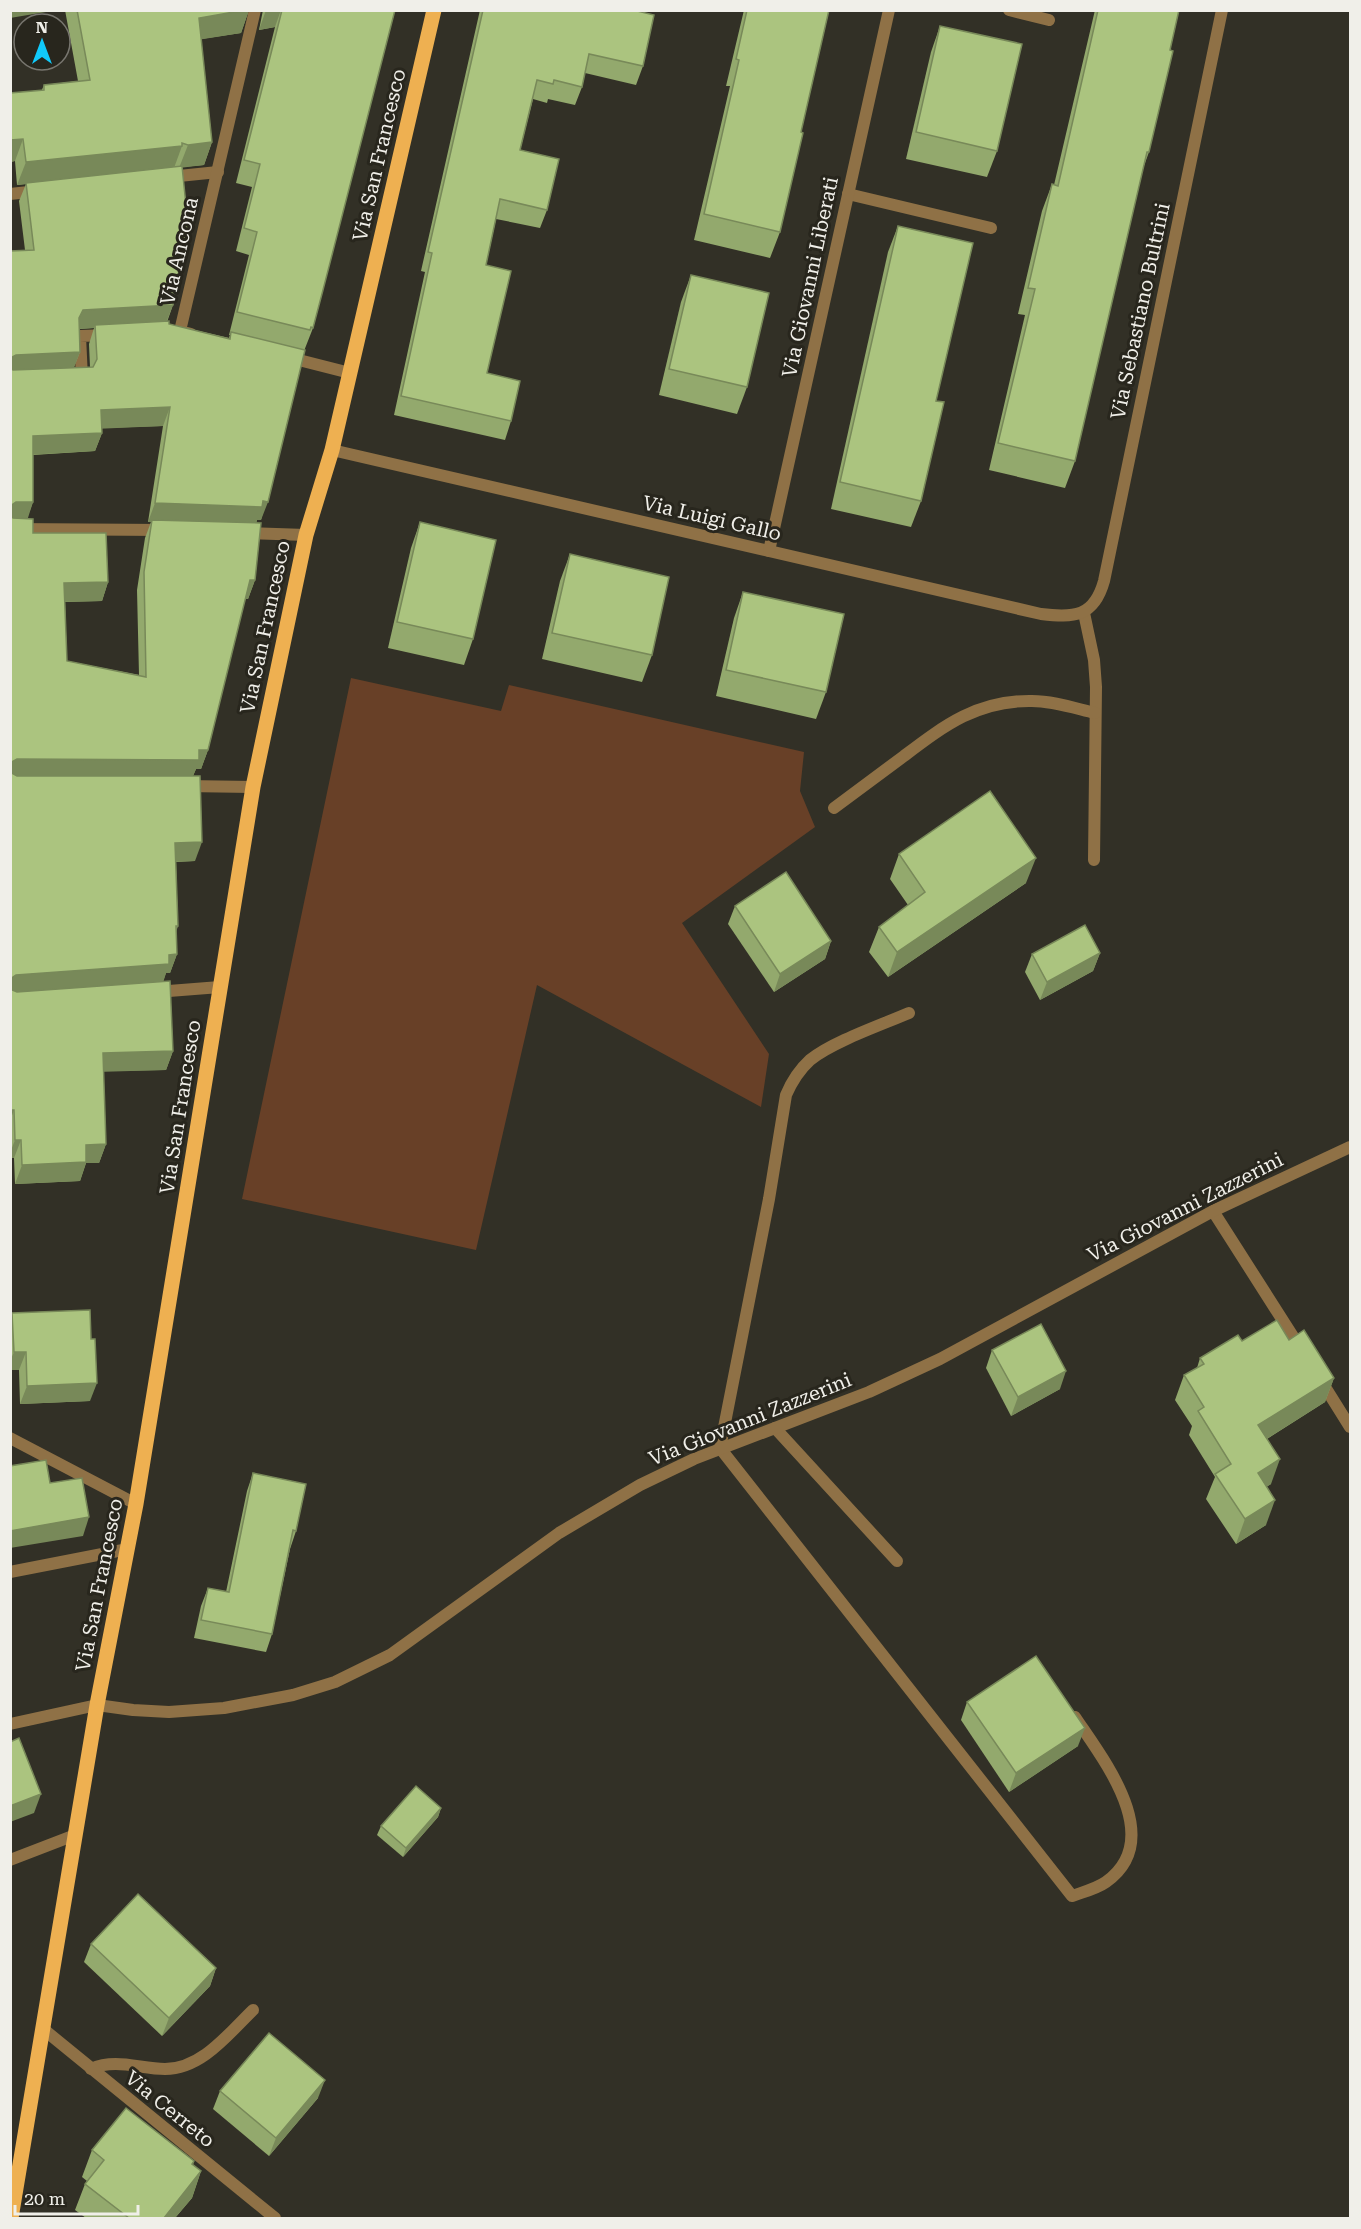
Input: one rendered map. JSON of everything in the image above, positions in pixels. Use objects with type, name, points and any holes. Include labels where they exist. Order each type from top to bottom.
[{"type":"main road","name":"Via San Francesco","points":[[11,2218],[97,1705],[136,1504],[253,787],[306,535],[332,450],[434,10]]},
{"type":"street","name":"Via Ancona","points":[[203,337],[174,331],[218,172],[255,10]]},
{"type":"street","name":"Via Giovanni Liberati","points":[[770,551],[889,10]]},
{"type":"street","points":[[1009,10],[1049,20]]},
{"type":"street","name":"Via Sebastiano Bultrini","points":[[1084,613],[1097,599],[1104,581],[1222,10]]},
{"type":"street","points":[[160,178],[218,172]]},
{"type":"street","points":[[10,194],[45,190]]},
{"type":"street","points":[[848,194],[991,228]]},
{"type":"street","points":[[70,379],[82,378],[80,336],[124,334]]},
{"type":"street","points":[[271,353],[350,373]]},
{"type":"street","name":"Via Luigi Gallo","points":[[332,450],[1041,614],[1069,616],[1084,613]]},
{"type":"street","points":[[10,529],[176,531]]},
{"type":"street","points":[[235,532],[306,535]]},
{"type":"street","points":[[1084,613],[1094,660],[1094,860]]},
{"type":"street","points":[[834,808],[941,728],[974,710],[992,704],[1032,701],[1049,702],[1095,712]]},
{"type":"street","points":[[173,786],[253,787]]},
{"type":"street","points":[[139,993],[220,987]]},
{"type":"street","points":[[909,1013],[812,1059],[792,1081],[786,1095],[770,1199],[720,1448],[1072,1896],[1106,1882],[1119,1870],[1127,1857],[1131,1841],[1131,1826],[1113,1772],[1067,1705]]},
{"type":"street","name":"Via Giovanni Zazzerini","points":[[10,1724],[97,1705],[153,1712],[206,1710],[276,1699],[334,1682],[390,1655],[524,1557],[612,1500],[694,1459],[869,1392],[940,1359],[1213,1211],[1350,1147]]},
{"type":"street","points":[[1213,1211],[1350,1427]]},
{"type":"street","points":[[775,1428],[897,1561]]},
{"type":"street","points":[[10,1438],[136,1504]]},
{"type":"street","points":[[10,1572],[128,1549]]},
{"type":"street","points":[[10,1860],[75,1835]]},
{"type":"street","points":[[91,2069],[121,2064],[165,2069],[178,2068],[204,2056],[254,2010]]},
{"type":"street","name":"Via Cerreto","points":[[42,2028],[275,2218]]},
{"type":"shaded area","points":[[351,678],[501,711],[509,685],[804,752],[800,791],[815,827],[682,923],[769,1054],[761,1107],[537,985],[476,1250],[242,1199]]},
{"type":"building","points":[[77,10],[245,10],[199,18],[212,142],[188,145],[182,143],[182,146],[26,162],[23,139],[10,140],[10,93],[44,90],[44,85],[90,80]]},
{"type":"building","points":[[282,10],[395,10],[313,328],[311,327],[310,330],[237,312],[257,232],[244,228],[260,164],[244,160]]},
{"type":"building","points":[[483,10],[633,10],[654,15],[643,66],[589,54],[582,87],[554,80],[553,84],[537,80],[520,150],[559,159],[547,210],[500,199],[486,265],[511,271],[487,373],[520,381],[511,421],[401,396],[432,253],[428,252]]},
{"type":"building","points":[[747,10],[829,10],[780,232],[704,214],[739,60],[736,59]]},
{"type":"building","points":[[1098,10],[1179,10],[1170,50],[1173,51],[1149,152],[1147,152],[1075,461],[998,443],[1035,289],[1028,288],[1052,184],[1058,186]]},
{"type":"building","points":[[940,26],[1022,44],[997,151],[916,132]]},
{"type":"building","points":[[182,166],[188,225],[173,305],[83,310],[79,318],[80,352],[16,355],[10,359],[10,251],[34,250],[26,183]]},
{"type":"building","points":[[898,226],[973,243],[936,401],[944,402],[921,501],[840,482]]},
{"type":"building","points":[[691,275],[769,293],[747,387],[669,369]]},
{"type":"building","points":[[169,321],[169,324],[230,339],[231,332],[305,350],[268,502],[263,501],[262,507],[155,503],[170,407],[101,410],[102,433],[33,436],[33,502],[16,502],[10,506],[10,367],[13,370],[93,367],[97,359],[95,325]]},
{"type":"building","points":[[10,515],[13,518],[33,519],[33,533],[106,533],[108,582],[64,583],[67,661],[146,677],[144,572],[152,520],[261,523],[255,580],[250,580],[208,750],[199,750],[199,760],[17,759],[10,763]]},
{"type":"building","points":[[420,522],[496,540],[473,639],[397,622]]},
{"type":"building","points":[[570,554],[669,577],[652,655],[552,633]]},
{"type":"building","points":[[743,592],[844,614],[826,692],[726,670]]},
{"type":"building","points":[[10,772],[17,776],[200,776],[202,842],[175,843],[177,954],[169,955],[169,964],[16,975],[10,979]]},
{"type":"building","points":[[990,791],[1036,858],[897,952],[879,927],[925,892],[899,854]]},
{"type":"building","points":[[786,872],[831,941],[780,974],[735,906]]},
{"type":"building","points":[[1085,925],[1100,953],[1047,982],[1032,954]]},
{"type":"building","points":[[170,981],[173,1051],[103,1053],[106,1144],[86,1145],[86,1162],[22,1165],[21,1140],[15,1140],[14,1110],[10,1110],[10,989],[17,992]]},
{"type":"building","points":[[90,1310],[91,1339],[95,1339],[97,1383],[27,1386],[26,1352],[14,1352],[12,1313]]},
{"type":"building","points":[[1277,1320],[1289,1340],[1304,1330],[1334,1378],[1258,1425],[1280,1459],[1258,1473],[1275,1500],[1245,1519],[1215,1474],[1231,1464],[1198,1411],[1204,1407],[1184,1375],[1204,1364],[1200,1358],[1238,1335],[1242,1341]]},
{"type":"building","points":[[1041,1324],[1066,1371],[1018,1397],[992,1350]]},
{"type":"building","points":[[46,1460],[50,1483],[82,1478],[89,1517],[10,1531],[10,1466]]},
{"type":"building","points":[[253,1473],[306,1484],[296,1531],[293,1530],[272,1634],[201,1620],[208,1588],[229,1592]]},
{"type":"building","points":[[1036,1656],[1085,1728],[1016,1773],[967,1702]]},
{"type":"building","points":[[19,1738],[41,1794],[10,1806],[10,1742]]},
{"type":"building","points":[[416,1786],[441,1808],[406,1848],[381,1826]]},
{"type":"building","points":[[138,1894],[216,1968],[169,2018],[91,1944]]},
{"type":"building","points":[[269,2033],[325,2080],[276,2138],[220,2091]]},
{"type":"building","points":[[126,2108],[194,2161],[192,2164],[201,2171],[164,2218],[129,2218],[85,2184],[104,2160],[92,2150]]}]
